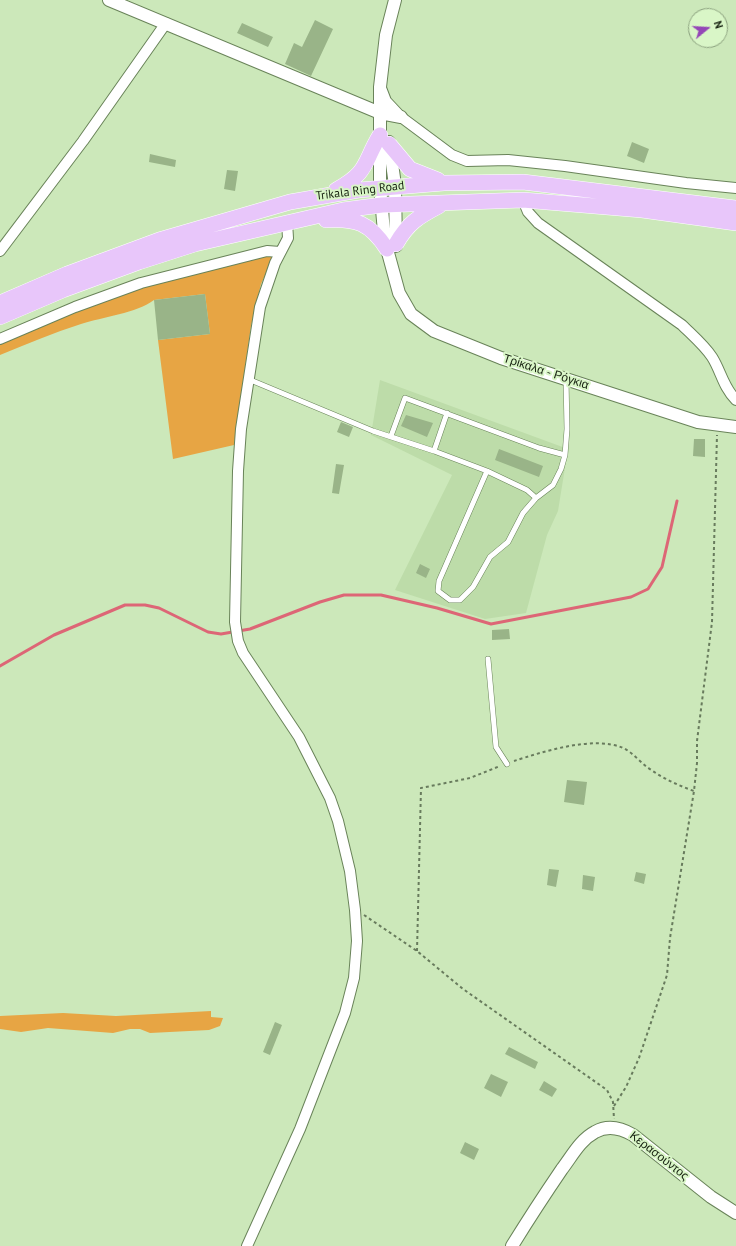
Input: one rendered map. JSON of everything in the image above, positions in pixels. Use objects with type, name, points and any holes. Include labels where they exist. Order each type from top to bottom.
[{"type":"main road","points":[[382,129],[410,169],[444,182]]},
{"type":"main road","points":[[328,195],[353,180],[362,172],[382,129]]},
{"type":"main road","name":"Trikala Ring Road","points":[[0,303],[67,274],[158,240],[249,213],[328,195],[395,185],[444,182],[523,182],[736,208]]},
{"type":"main road","name":"Trikala Ring Road","points":[[0,318],[63,290],[139,262],[195,244],[343,210],[389,205],[523,200],[642,210],[736,223]]},
{"type":"main road","points":[[291,221],[342,220],[360,222],[392,247],[410,224],[423,213],[444,204]]},
{"type":"street","points":[[109,0],[166,23],[382,129],[401,117]]},
{"type":"street","name":"Τρίκαλα - Ρόγκια","points":[[389,205],[380,187],[382,129],[380,86],[386,35],[395,0]]},
{"type":"street","points":[[0,251],[84,141],[166,23]]},
{"type":"street","points":[[380,86],[386,101],[401,117],[452,155],[467,161],[508,160],[558,165],[686,183],[736,188]]},
{"type":"street","name":"Τρίκαλα - Ρόγκια","points":[[382,129],[395,185],[389,205],[393,268],[403,303],[411,314],[421,323],[452,340],[501,358],[698,422],[736,427]]},
{"type":"street","points":[[523,200],[528,212],[538,223],[682,325],[696,338],[712,356],[722,381],[736,400]]},
{"type":"street","points":[[247,1246],[300,1129],[348,1004],[356,962],[356,910],[345,847],[330,798],[299,737],[248,662],[238,641],[235,622],[238,471],[248,379],[260,307],[273,268],[288,238],[291,221]]},
{"type":"street","points":[[0,339],[74,307],[141,283],[267,251],[280,252]]},
{"type":"street","name":"Κερασούντος","points":[[512,1246],[537,1205],[578,1146],[595,1132],[614,1128],[627,1131],[644,1142],[711,1198],[736,1214]]},
{"type":"lane","points":[[487,471],[439,581],[438,591],[450,600],[460,600],[473,586],[483,566],[490,557],[508,542],[523,513],[536,498],[553,485],[561,469],[565,455],[567,429],[565,378]]},
{"type":"lane","points":[[248,379],[368,428],[487,471],[527,490],[536,498]]},
{"type":"lane","points":[[391,436],[405,398],[539,448],[565,455]]},
{"type":"lane","points":[[434,451],[447,413]]},
{"type":"lane","points":[[488,659],[496,747],[507,764]]},
{"type":"path","points":[[614,1106],[626,1087],[638,1058],[667,975],[670,938],[694,791],[697,762],[697,741],[712,622],[717,448],[716,424]]},
{"type":"path","points":[[417,951],[421,788],[470,778],[507,764],[561,748],[594,744],[624,748],[661,776],[694,791]]},
{"type":"path","points":[[356,910],[417,951],[463,989],[602,1086],[610,1094],[614,1106],[614,1128]]},
{"type":"shaded area","points":[[272,254],[273,258],[261,284],[251,326],[234,445],[173,459],[158,340],[210,334],[205,294],[154,300],[138,308],[71,327],[0,355],[0,343],[130,290]]},
{"type":"shaded area","points":[[380,380],[568,449],[558,511],[547,535],[526,613],[485,619],[395,590],[452,475],[371,435]]},
{"type":"shaded area","points":[[211,1011],[211,1017],[223,1018],[220,1026],[209,1030],[150,1033],[140,1029],[130,1029],[113,1033],[48,1028],[21,1032],[0,1029],[0,1016],[63,1013],[116,1016]]},
{"type":"building","points":[[315,20],[333,29],[311,76],[285,64],[294,43],[302,47]]},
{"type":"building","points":[[242,23],[273,37],[268,47],[237,33]]},
{"type":"building","points":[[632,142],[649,149],[644,163],[627,156]]},
{"type":"building","points":[[150,154],[176,160],[175,167],[149,162]]},
{"type":"building","points":[[227,170],[238,171],[235,191],[224,189]]},
{"type":"building","points":[[205,294],[210,334],[158,340],[154,300]]},
{"type":"building","points":[[406,415],[433,423],[427,437],[401,426]]},
{"type":"building","points":[[341,422],[353,427],[349,437],[337,432]]},
{"type":"building","points":[[694,439],[705,439],[705,457],[693,456]]},
{"type":"building","points":[[499,449],[543,466],[539,477],[495,460]]},
{"type":"building","points":[[336,464],[344,465],[339,494],[332,493]]},
{"type":"building","points":[[420,564],[430,569],[426,578],[416,573]]},
{"type":"building","points":[[509,629],[510,639],[492,640],[492,630]]},
{"type":"building","points":[[567,780],[587,782],[584,805],[564,802]]},
{"type":"building","points":[[549,869],[559,870],[556,887],[547,885]]},
{"type":"building","points":[[636,872],[646,874],[644,884],[634,881]]},
{"type":"building","points":[[583,875],[595,877],[593,891],[582,889]]},
{"type":"building","points":[[275,1022],[282,1025],[270,1055],[263,1052]]},
{"type":"building","points":[[509,1047],[538,1062],[535,1069],[505,1054]]},
{"type":"building","points":[[491,1074],[508,1082],[501,1097],[484,1088]]},
{"type":"building","points":[[544,1081],[557,1089],[552,1097],[539,1090]]},
{"type":"building","points":[[465,1142],[479,1149],[474,1160],[460,1153]]},
{"type":"waterway","points":[[0,666],[54,635],[125,605],[145,605],[159,608],[208,632],[221,634],[250,629],[320,602],[344,595],[381,595],[437,608],[491,624],[631,597],[648,589],[662,567],[677,501]]}]
